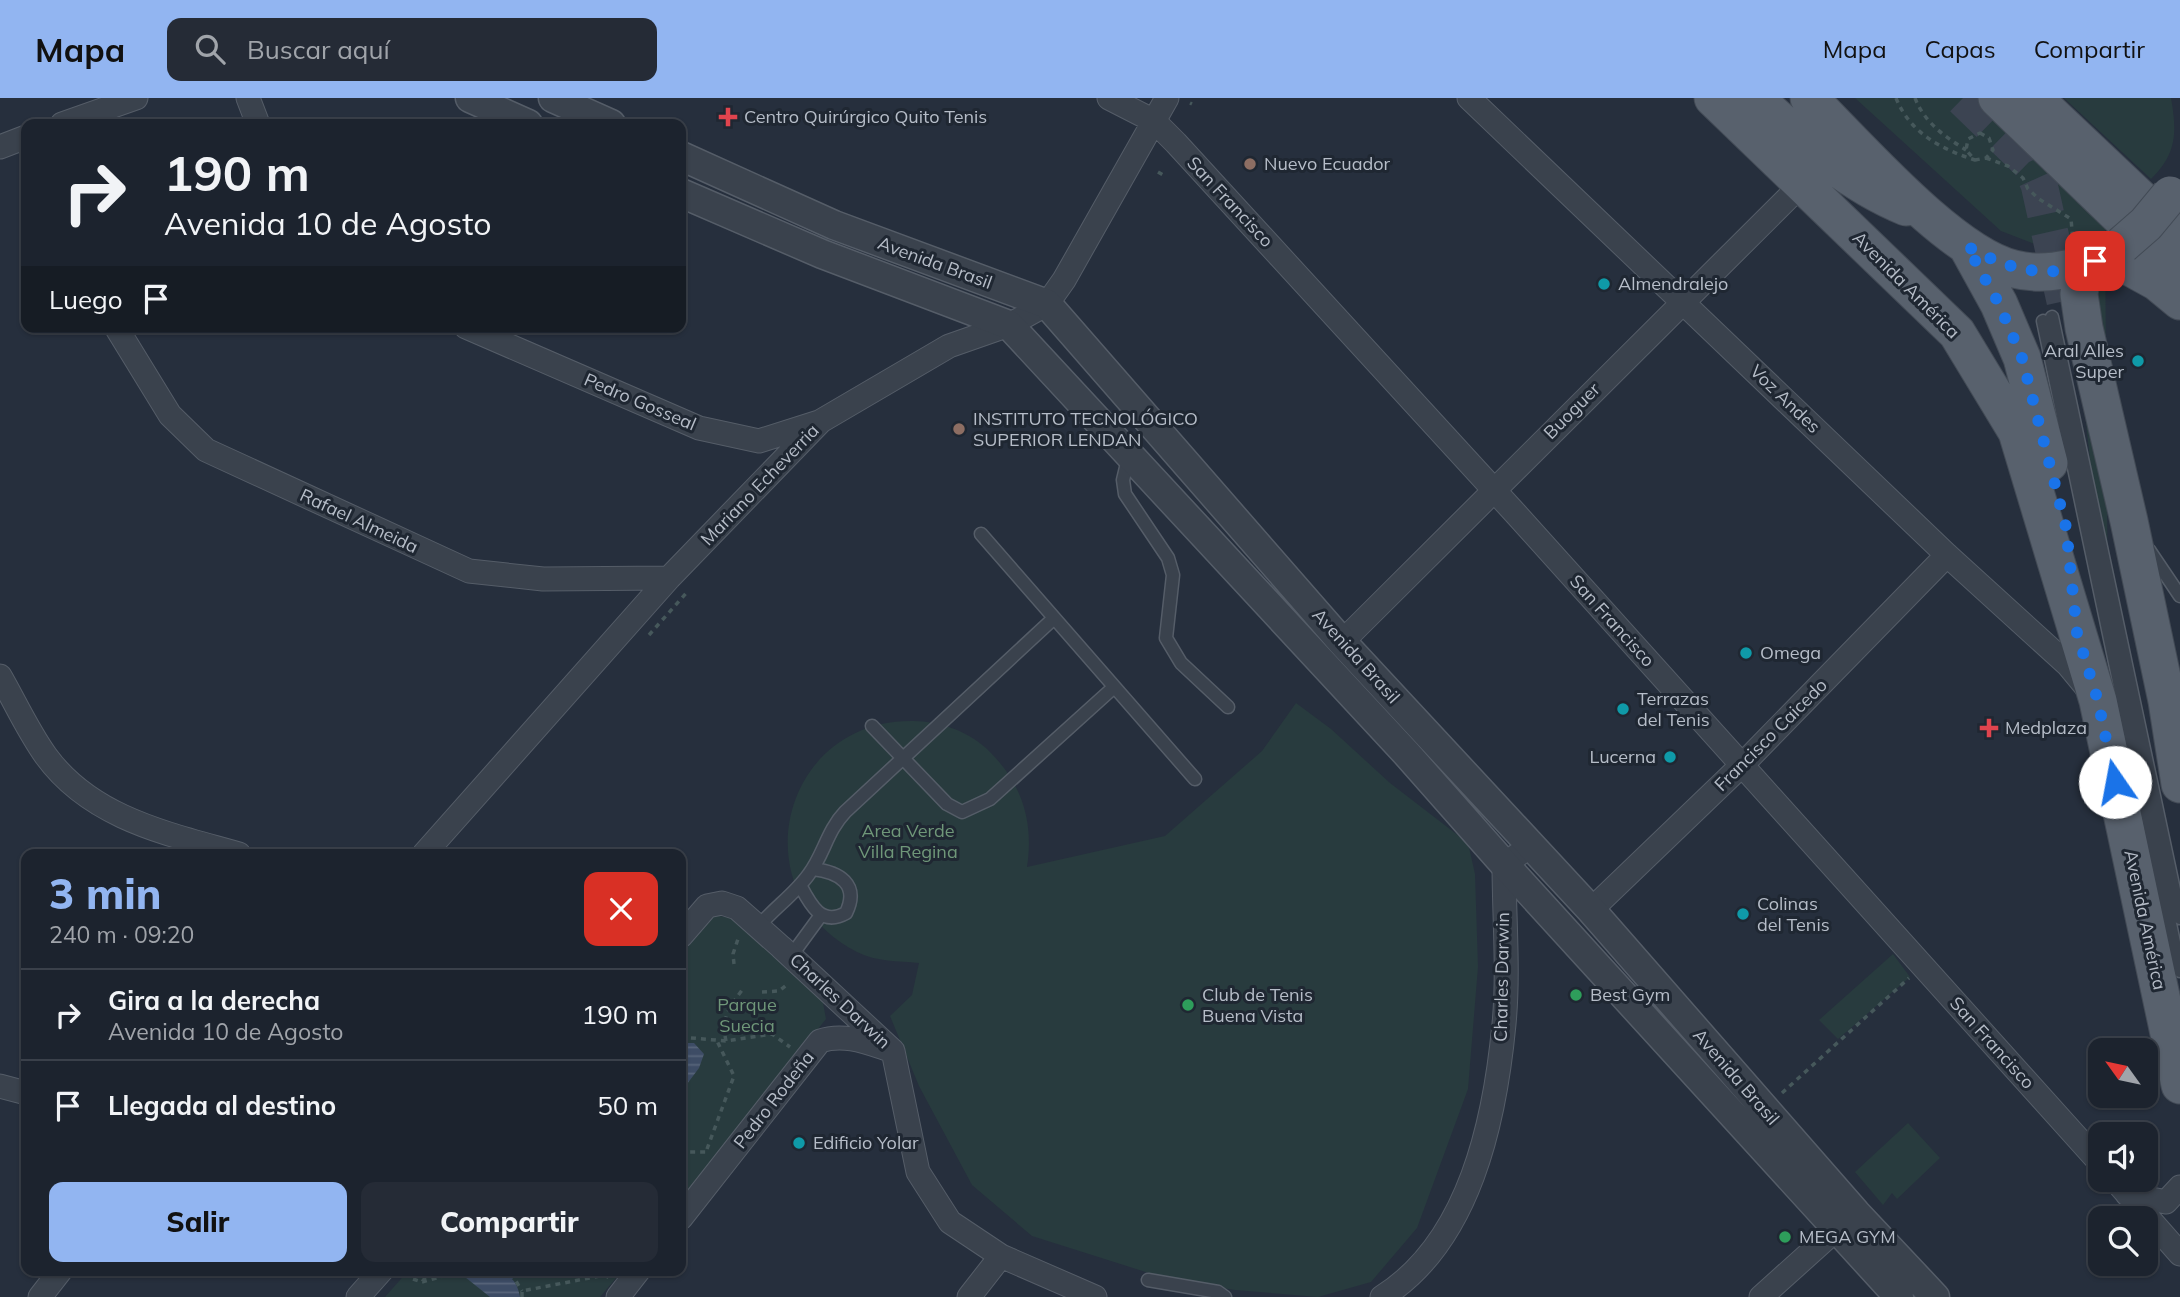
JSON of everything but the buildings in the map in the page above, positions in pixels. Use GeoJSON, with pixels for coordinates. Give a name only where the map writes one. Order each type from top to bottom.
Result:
{"type":"FeatureCollection","features":[{"type":"Feature","properties":{"kind":"main road","name":"Avenida América"},"geometry":{"type":"LineString","coordinates":[[1713,98],[1957,333],[2018,432],[2098,701],[2180,1085]]}},
{"type":"Feature","properties":{"kind":"main road"},"geometry":{"type":"LineString","coordinates":[[1755,98],[1825,160],[1861,186],[1931,217]]}},
{"type":"Feature","properties":{"kind":"main road"},"geometry":{"type":"LineString","coordinates":[[1809,98],[1931,217],[1967,246],[2001,265],[2029,272],[2059,271],[2105,255],[2146,224],[2175,186]]}},
{"type":"Feature","properties":{"kind":"main road"},"geometry":{"type":"LineString","coordinates":[[1997,98],[2180,275]]}},
{"type":"Feature","properties":{"kind":"main road"},"geometry":{"type":"LineString","coordinates":[[2034,98],[2180,236]]}},
{"type":"Feature","properties":{"kind":"main road","name":"Avenida América"},"geometry":{"type":"LineString","coordinates":[[1967,246],[1999,304],[2022,358],[2066,527],[2077,633]]}},
{"type":"Feature","properties":{"kind":"main road"},"geometry":{"type":"LineString","coordinates":[[2105,255],[2157,282],[2180,301]]}},
{"type":"Feature","properties":{"kind":"main road"},"geometry":{"type":"LineString","coordinates":[[2105,255],[2079,294],[2084,328],[2171,693],[2179,771]]}},
{"type":"Feature","properties":{"kind":"main road"},"geometry":{"type":"LineString","coordinates":[[2122,565],[2149,702],[2179,771]]}},
{"type":"Feature","properties":{"kind":"street"},"geometry":{"type":"LineString","coordinates":[[76,119],[136,98]]}},
{"type":"Feature","properties":{"kind":"street"},"geometry":{"type":"LineString","coordinates":[[248,98],[256,119]]}},
{"type":"Feature","properties":{"kind":"street"},"geometry":{"type":"LineString","coordinates":[[470,98],[517,119]]}},
{"type":"Feature","properties":{"kind":"street"},"geometry":{"type":"LineString","coordinates":[[553,98],[600,119]]}},
{"type":"Feature","properties":{"kind":"street","name":"San Francisco"},"geometry":{"type":"LineString","coordinates":[[1109,98],[1154,121],[1493,490],[2088,1150]]}},
{"type":"Feature","properties":{"kind":"street","name":"Mariano Echeverria"},"geometry":{"type":"LineString","coordinates":[[427,849],[669,579],[821,421],[949,346],[1009,325],[1046,304],[1064,280],[1167,98]]}},
{"type":"Feature","properties":{"kind":"street","name":"Voz Andes"},"geometry":{"type":"LineString","coordinates":[[1469,98],[1947,555],[2068,665],[2098,701]]}},
{"type":"Feature","properties":{"kind":"street"},"geometry":{"type":"LineString","coordinates":[[0,147],[21,139]]}},
{"type":"Feature","properties":{"kind":"street","name":"Avenida Brasil"},"geometry":{"type":"LineString","coordinates":[[686,158],[834,225],[1046,304],[1342,642],[1591,910],[1846,1220],[1899,1297]]}},
{"type":"Feature","properties":{"kind":"street","name":"Buoguer"},"geometry":{"type":"LineString","coordinates":[[1342,642],[1682,300],[1803,183]]}},
{"type":"Feature","properties":{"kind":"street","name":"Avenida Brasil"},"geometry":{"type":"LineString","coordinates":[[686,195],[822,254],[1009,325],[1406,753],[1504,864],[1846,1220],[1935,1297]]}},
{"type":"Feature","properties":{"kind":"street","name":"Rafael Almeida"},"geometry":{"type":"LineString","coordinates":[[120,333],[170,415],[206,450],[469,571],[543,579],[669,579]]}},
{"type":"Feature","properties":{"kind":"street","name":"Pedro Gosseal"},"geometry":{"type":"LineString","coordinates":[[480,333],[699,428],[759,441],[821,421]]}},
{"type":"Feature","properties":{"kind":"street","name":"Francisco Caicedo"},"geometry":{"type":"LineString","coordinates":[[1591,910],[1742,765],[1947,555]]}},
{"type":"Feature","properties":{"kind":"street"},"geometry":{"type":"LineString","coordinates":[[0,676],[45,755],[93,798],[118,817],[146,828],[221,849]]}},
{"type":"Feature","properties":{"kind":"street"},"geometry":{"type":"LineString","coordinates":[[1504,864],[1531,846]]}},
{"type":"Feature","properties":{"kind":"street","name":"Charles Darwin"},"geometry":{"type":"LineString","coordinates":[[1382,1297],[1436,1248],[1455,1215],[1479,1155],[1493,1099],[1504,1022],[1504,864]]}},
{"type":"Feature","properties":{"kind":"street","name":"Charles Darwin"},"geometry":{"type":"LineString","coordinates":[[686,930],[707,906],[715,903],[737,908],[750,931],[893,1051],[918,1172],[950,1222],[1001,1256],[1095,1297]]}},
{"type":"Feature","properties":{"kind":"street","name":"Pedro Rodeña"},"geometry":{"type":"LineString","coordinates":[[686,1212],[820,1041],[832,1037],[845,1038],[893,1051]]}},
{"type":"Feature","properties":{"kind":"street"},"geometry":{"type":"LineString","coordinates":[[0,1086],[21,1092]]}},
{"type":"Feature","properties":{"kind":"street"},"geometry":{"type":"LineString","coordinates":[[2136,1192],[2166,1202],[2180,1186]]}},
{"type":"Feature","properties":{"kind":"street"},"geometry":{"type":"LineString","coordinates":[[2125,1192],[2180,1254]]}},
{"type":"Feature","properties":{"kind":"street"},"geometry":{"type":"LineString","coordinates":[[1761,1297],[1846,1220]]}},
{"type":"Feature","properties":{"kind":"street"},"geometry":{"type":"LineString","coordinates":[[969,1297],[1001,1256]]}},
{"type":"Feature","properties":{"kind":"street"},"geometry":{"type":"LineString","coordinates":[[40,1297],[56,1276]]}},
{"type":"Feature","properties":{"kind":"street"},"geometry":{"type":"LineString","coordinates":[[358,1297],[377,1276]]}},
{"type":"Feature","properties":{"kind":"street"},"geometry":{"type":"LineString","coordinates":[[615,1289],[631,1276]]}},
{"type":"Feature","properties":{"kind":"lane"},"geometry":{"type":"LineString","coordinates":[[2014,98],[2180,256]]}},
{"type":"Feature","properties":{"kind":"lane","name":"Avenida América"},"geometry":{"type":"LineString","coordinates":[[2180,918],[2048,319],[2180,971]]}},
{"type":"Feature","properties":{"kind":"lane"},"geometry":{"type":"LineString","coordinates":[[1129,454],[1123,480],[1125,494],[1168,558],[1173,575],[1166,638],[1181,663],[1228,707]]}},
{"type":"Feature","properties":{"kind":"lane"},"geometry":{"type":"LineString","coordinates":[[2129,522],[2180,596]]}},
{"type":"Feature","properties":{"kind":"lane"},"geometry":{"type":"LineString","coordinates":[[981,534],[1195,779]]}},
{"type":"Feature","properties":{"kind":"lane"},"geometry":{"type":"LineString","coordinates":[[750,931],[800,885],[813,869],[831,826],[1053,619]]}},
{"type":"Feature","properties":{"kind":"lane"},"geometry":{"type":"LineString","coordinates":[[872,726],[952,808],[962,812],[990,799],[1113,688]]}},
{"type":"Feature","properties":{"kind":"lane"},"geometry":{"type":"LineString","coordinates":[[800,885],[812,908],[821,915],[838,918],[846,913],[851,892],[839,874],[813,869]]}},
{"type":"Feature","properties":{"kind":"lane"},"geometry":{"type":"LineString","coordinates":[[793,967],[821,915]]}},
{"type":"Feature","properties":{"kind":"lane"},"geometry":{"type":"LineString","coordinates":[[1148,1280],[1218,1292],[1225,1297]]}},
{"type":"Feature","properties":{"kind":"path"},"geometry":{"type":"LineString","coordinates":[[1896,98],[1902,111],[1919,131],[1943,149],[1975,160],[1986,159],[1993,150],[1989,138],[1980,133],[1968,139],[1966,149]]}},
{"type":"Feature","properties":{"kind":"path"},"geometry":{"type":"LineString","coordinates":[[1915,98],[1920,111],[1945,137],[1966,149],[1975,160]]}},
{"type":"Feature","properties":{"kind":"path"},"geometry":{"type":"LineString","coordinates":[[1158,172],[1163,175]]}},
{"type":"Feature","properties":{"kind":"path"},"geometry":{"type":"LineString","coordinates":[[648,636],[691,587]]}},
{"type":"Feature","properties":{"kind":"path"},"geometry":{"type":"LineString","coordinates":[[734,964],[733,954],[750,931]]}},
{"type":"Feature","properties":{"kind":"path"},"geometry":{"type":"LineString","coordinates":[[762,992],[779,991],[793,967]]}},
{"type":"Feature","properties":{"kind":"path"},"geometry":{"type":"LineString","coordinates":[[1779,1096],[1918,970]]}},
{"type":"Feature","properties":{"kind":"path"},"geometry":{"type":"LineString","coordinates":[[726,1041],[722,1026],[726,1012],[742,990]]}},
{"type":"Feature","properties":{"kind":"path"},"geometry":{"type":"LineString","coordinates":[[686,1038],[726,1041],[772,1034],[796,1051]]}},
{"type":"Feature","properties":{"kind":"path"},"geometry":{"type":"LineString","coordinates":[[706,1152],[734,1076],[717,1041]]}},
{"type":"Feature","properties":{"kind":"path"},"geometry":{"type":"LineString","coordinates":[[686,1154],[713,1151]]}},
{"type":"Feature","properties":{"kind":"path"},"geometry":{"type":"LineString","coordinates":[[422,1282],[426,1276]]}},
{"type":"Feature","properties":{"kind":"path"},"geometry":{"type":"LineString","coordinates":[[413,1279],[422,1282],[444,1276]]}},
{"type":"Feature","properties":{"kind":"path"},"geometry":{"type":"LineString","coordinates":[[514,1276],[522,1297]]}},
{"type":"Feature","properties":{"kind":"path"},"geometry":{"type":"LineString","coordinates":[[522,1291],[591,1276]]}},
{"type":"Feature","properties":{"kind":"green space"},"geometry":{"type":"Polygon","coordinates":[[[1855,98],[1983,98],[2112,219],[2105,230],[2108,630],[2067,243],[2037,245],[2001,231],[1855,98]]]}},
{"type":"Feature","properties":{"kind":"green space"},"geometry":{"type":"Polygon","coordinates":[[[2064,98],[2171,98],[2173,142],[2160,170],[2151,179],[2064,98]]]}},
{"type":"Feature","properties":{"kind":"green space","name":"Club de Tenis Buena Vista"},"geometry":{"type":"Polygon","coordinates":[[[1296,703],[1331,729],[1390,783],[1468,843],[1475,874],[1478,967],[1468,1089],[1417,1228],[1371,1282],[1318,1297],[1235,1290],[1171,1280],[1032,1236],[972,1185],[919,1086],[890,1016],[912,995],[919,963],[880,959],[857,952],[820,925],[797,890],[788,852],[791,813],[806,777],[832,748],[868,728],[913,721],[934,723],[964,733],[990,752],[1018,791],[1029,835],[1027,867],[1165,836],[1262,751],[1296,703]]]}},
{"type":"Feature","properties":{"kind":"green space","name":"Parque Suecia"},"geometry":{"type":"Polygon","coordinates":[[[715,915],[741,920],[821,992],[826,1019],[686,1193],[686,949],[715,915]]]}},
{"type":"Feature","properties":{"kind":"green space"},"geometry":{"type":"Polygon","coordinates":[[[1893,954],[1910,977],[1838,1039],[1819,1020],[1893,954]]]}},
{"type":"Feature","properties":{"kind":"green space"},"geometry":{"type":"Polygon","coordinates":[[[1908,1123],[1940,1158],[1897,1199],[1892,1193],[1883,1205],[1855,1172],[1908,1123]]]}},
{"type":"Feature","properties":{"kind":"green space"},"geometry":{"type":"Polygon","coordinates":[[[404,1276],[618,1276],[600,1297],[385,1297],[404,1276]]]}},
{"type":"Feature","properties":{"kind":"water"},"geometry":{"type":"Polygon","coordinates":[[[686,1043],[694,1043],[704,1054],[699,1068],[686,1085],[686,1043]]]}},
{"type":"Feature","properties":{"kind":"water"},"geometry":{"type":"Polygon","coordinates":[[[508,1276],[515,1283],[520,1297],[490,1297],[465,1277],[508,1276]]]}},
{"type":"Feature","properties":{"kind":"tunnel"},"geometry":{"type":"LineString","coordinates":[[1963,98],[2029,162],[2039,184],[2065,301]]}},
{"type":"Feature","properties":{"kind":"place","name":"Centro Quirúrgico Quito Tenis"},"geometry":{"type":"Point","coordinates":[728,117]}},
{"type":"Feature","properties":{"kind":"place","name":"Nuevo Ecuador"},"geometry":{"type":"Point","coordinates":[1250,164]}},
{"type":"Feature","properties":{"kind":"place","name":"Almendralejo"},"geometry":{"type":"Point","coordinates":[1604,284]}},
{"type":"Feature","properties":{"kind":"place","name":"Aral Alles Super"},"geometry":{"type":"Point","coordinates":[2138,361]}},
{"type":"Feature","properties":{"kind":"place","name":"INSTITUTO TECNOLÓGICO SUPERIOR LENDAN"},"geometry":{"type":"Point","coordinates":[959,429]}},
{"type":"Feature","properties":{"kind":"place","name":"Omega"},"geometry":{"type":"Point","coordinates":[1746,653]}},
{"type":"Feature","properties":{"kind":"place","name":"Terrazas del Tenis"},"geometry":{"type":"Point","coordinates":[1623,709]}},
{"type":"Feature","properties":{"kind":"place","name":"Medplaza"},"geometry":{"type":"Point","coordinates":[1989,728]}},
{"type":"Feature","properties":{"kind":"place","name":"Lucerna"},"geometry":{"type":"Point","coordinates":[1670,757]}},
{"type":"Feature","properties":{"kind":"place","name":"Colinas del Tenis"},"geometry":{"type":"Point","coordinates":[1743,914]}},
{"type":"Feature","properties":{"kind":"place","name":"Best Gym"},"geometry":{"type":"Point","coordinates":[1576,995]}},
{"type":"Feature","properties":{"kind":"place","name":"Club de Tenis Buena Vista"},"geometry":{"type":"Point","coordinates":[1188,1005]}},
{"type":"Feature","properties":{"kind":"place","name":"Edificio Yolar"},"geometry":{"type":"Point","coordinates":[799,1143]}},
{"type":"Feature","properties":{"kind":"place","name":"MEGA GYM"},"geometry":{"type":"Point","coordinates":[1785,1237]}},
{"type":"Feature","properties":{"kind":"route"},"geometry":{"type":"LineString","coordinates":[[2095,261],[2059,271],[2029,272],[2001,265],[1967,246],[1999,304],[2022,358],[2066,527],[2077,633],[2098,701],[2115,782]]}},
{"type":"Feature","properties":{"kind":"park label","name":"Area Verde Villa Regina"},"geometry":{"type":"Point","coordinates":[908,841]}}]}
